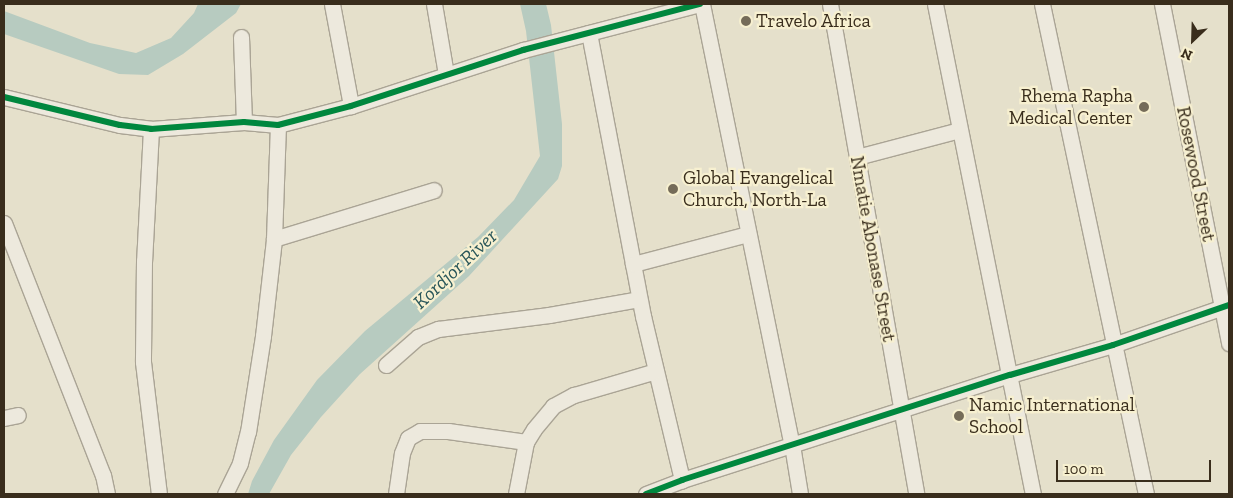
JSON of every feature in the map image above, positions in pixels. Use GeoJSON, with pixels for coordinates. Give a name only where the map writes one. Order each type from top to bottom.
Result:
{"type":"FeatureCollection","features":[{"type":"Feature","properties":{"kind":"street"},"geometry":{"type":"LineString","coordinates":[[332,4],[350,106]]}},
{"type":"Feature","properties":{"kind":"street"},"geometry":{"type":"LineString","coordinates":[[434,4],[446,74]]}},
{"type":"Feature","properties":{"kind":"street"},"geometry":{"type":"LineString","coordinates":[[4,97],[120,125],[151,129],[244,122],[278,125],[350,106],[523,50],[701,4],[792,445],[800,494]]}},
{"type":"Feature","properties":{"kind":"street","name":"Nmatie Abonase Street"},"geometry":{"type":"LineString","coordinates":[[830,4],[916,494]]}},
{"type":"Feature","properties":{"kind":"street"},"geometry":{"type":"LineString","coordinates":[[935,4],[1033,494]]}},
{"type":"Feature","properties":{"kind":"street"},"geometry":{"type":"LineString","coordinates":[[1042,4],[1113,346],[1146,494]]}},
{"type":"Feature","properties":{"kind":"street","name":"Rosewood Street"},"geometry":{"type":"LineString","coordinates":[[1162,4],[1226,306],[1229,344]]}},
{"type":"Feature","properties":{"kind":"street"},"geometry":{"type":"LineString","coordinates":[[588,33],[639,299],[682,480]]}},
{"type":"Feature","properties":{"kind":"street"},"geometry":{"type":"LineString","coordinates":[[241,37],[244,122]]}},
{"type":"Feature","properties":{"kind":"street"},"geometry":{"type":"LineString","coordinates":[[225,494],[240,463],[248,432],[263,336],[274,239],[278,125]]}},
{"type":"Feature","properties":{"kind":"street"},"geometry":{"type":"LineString","coordinates":[[151,129],[144,261],[144,362],[159,494]]}},
{"type":"Feature","properties":{"kind":"street"},"geometry":{"type":"LineString","coordinates":[[857,157],[960,130]]}},
{"type":"Feature","properties":{"kind":"street"},"geometry":{"type":"LineString","coordinates":[[274,239],[434,190]]}},
{"type":"Feature","properties":{"kind":"street"},"geometry":{"type":"LineString","coordinates":[[4,223],[96,457],[107,494]]}},
{"type":"Feature","properties":{"kind":"street"},"geometry":{"type":"LineString","coordinates":[[633,264],[748,234]]}},
{"type":"Feature","properties":{"kind":"street"},"geometry":{"type":"LineString","coordinates":[[386,364],[418,337],[438,329],[549,315],[639,299]]}},
{"type":"Feature","properties":{"kind":"street"},"geometry":{"type":"LineString","coordinates":[[646,494],[682,480],[1010,375],[1113,346],[1226,306]]}},
{"type":"Feature","properties":{"kind":"street"},"geometry":{"type":"LineString","coordinates":[[516,494],[526,442],[553,406],[574,395],[656,371]]}},
{"type":"Feature","properties":{"kind":"street"},"geometry":{"type":"LineString","coordinates":[[396,494],[402,453],[408,438],[420,431],[448,431],[526,442]]}},
{"type":"Feature","properties":{"kind":"water"},"geometry":{"type":"Polygon","coordinates":[[[198,4],[241,4],[236,13],[183,54],[148,75],[119,74],[4,34],[4,11],[90,43],[136,53],[171,38],[194,13],[198,4]]]}},
{"type":"Feature","properties":{"kind":"water","name":"Kordjor River"},"geometry":{"type":"Polygon","coordinates":[[[520,4],[546,4],[551,25],[562,124],[562,166],[558,179],[469,276],[360,374],[321,417],[291,455],[269,494],[248,494],[252,481],[274,440],[317,380],[365,331],[478,237],[514,200],[540,156],[526,31],[520,4]]]}},
{"type":"Feature","properties":{"kind":"cycle path"},"geometry":{"type":"LineString","coordinates":[[4,97],[120,125],[151,129],[244,122],[278,125],[351,106],[523,50],[700,4]]}},
{"type":"Feature","properties":{"kind":"cycle path"},"geometry":{"type":"LineString","coordinates":[[646,494],[682,480],[1010,375],[1113,345],[1229,305]]}},
{"type":"Feature","properties":{"kind":"place","name":"Travelo Africa"},"geometry":{"type":"Point","coordinates":[746,21]}},
{"type":"Feature","properties":{"kind":"place","name":"Rhema Rapha Medical Center"},"geometry":{"type":"Point","coordinates":[1144,107]}},
{"type":"Feature","properties":{"kind":"place","name":"Global Evangelical Church, North-La"},"geometry":{"type":"Point","coordinates":[673,189]}},
{"type":"Feature","properties":{"kind":"place","name":"Namic International School"},"geometry":{"type":"Point","coordinates":[959,416]}}]}
